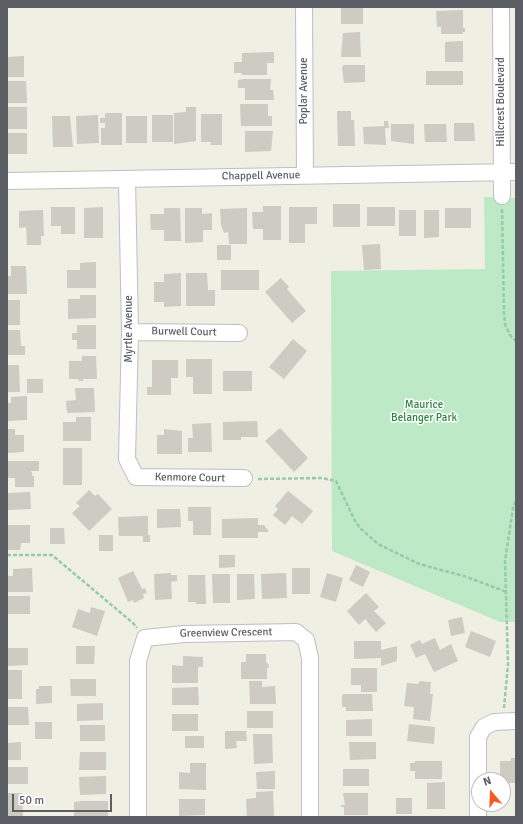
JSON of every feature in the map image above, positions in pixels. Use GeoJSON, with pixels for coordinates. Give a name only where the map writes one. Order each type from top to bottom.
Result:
{"type":"FeatureCollection","features":[{"type":"Feature","properties":{"kind":"street","name":"Poplar Avenue"},"geometry":{"type":"LineString","coordinates":[[304,7],[305,175]]}},
{"type":"Feature","properties":{"kind":"street","name":"Hillcrest Boulevard"},"geometry":{"type":"LineString","coordinates":[[501,7],[509,172],[502,196]]}},
{"type":"Feature","properties":{"kind":"street","name":"Chappell Avenue"},"geometry":{"type":"LineString","coordinates":[[7,181],[509,172]]}},
{"type":"Feature","properties":{"kind":"street","name":"Myrtle Avenue"},"geometry":{"type":"LineString","coordinates":[[127,179],[130,332],[127,459],[136,477]]}},
{"type":"Feature","properties":{"kind":"street","name":"Burwell Court"},"geometry":{"type":"LineString","coordinates":[[130,332],[239,333]]}},
{"type":"Feature","properties":{"kind":"street","name":"Kenmore Court"},"geometry":{"type":"LineString","coordinates":[[136,477],[244,478]]}},
{"type":"Feature","properties":{"kind":"street","name":"Greenview Crescent"},"geometry":{"type":"LineString","coordinates":[[144,638],[184,634],[296,632],[306,640],[310,658],[310,817]]}},
{"type":"Feature","properties":{"kind":"street"},"geometry":{"type":"LineString","coordinates":[[138,817],[138,661],[144,638]]}},
{"type":"Feature","properties":{"kind":"street"},"geometry":{"type":"LineString","coordinates":[[478,817],[478,737],[484,727],[494,722],[509,721]]}},
{"type":"Feature","properties":{"kind":"path"},"geometry":{"type":"LineString","coordinates":[[502,196],[505,324],[516,341]]}},
{"type":"Feature","properties":{"kind":"path"},"geometry":{"type":"LineString","coordinates":[[244,478],[265,480],[322,478],[336,481],[360,528],[378,544],[419,564],[464,576],[507,592]]}},
{"type":"Feature","properties":{"kind":"path"},"geometry":{"type":"LineString","coordinates":[[509,721],[507,592],[505,561],[513,508],[516,500]]}},
{"type":"Feature","properties":{"kind":"path"},"geometry":{"type":"LineString","coordinates":[[7,555],[52,555],[133,623],[144,638]]}},
{"type":"Feature","properties":{"kind":"green space","name":"Maurice Belanger Park"},"geometry":{"type":"Polygon","coordinates":[[[484,197],[516,198],[516,622],[500,622],[332,551],[331,271],[485,269],[484,197]]]}},
{"type":"Feature","properties":{"kind":"building"},"geometry":{"type":"Polygon","coordinates":[[[341,7],[363,7],[363,24],[341,24],[341,7]]]}},
{"type":"Feature","properties":{"kind":"building"},"geometry":{"type":"Polygon","coordinates":[[[463,10],[463,28],[465,28],[465,32],[463,32],[463,34],[441,34],[441,27],[437,27],[436,11],[463,10]]]}},
{"type":"Feature","properties":{"kind":"building"},"geometry":{"type":"Polygon","coordinates":[[[360,32],[361,57],[341,57],[343,33],[360,32]]]}},
{"type":"Feature","properties":{"kind":"building"},"geometry":{"type":"Polygon","coordinates":[[[463,41],[463,62],[445,62],[445,42],[463,41]]]}},
{"type":"Feature","properties":{"kind":"building"},"geometry":{"type":"Polygon","coordinates":[[[274,52],[274,63],[267,63],[267,75],[242,75],[242,73],[234,73],[234,62],[242,62],[242,53],[274,52]]]}},
{"type":"Feature","properties":{"kind":"building"},"geometry":{"type":"Polygon","coordinates":[[[24,56],[24,77],[7,77],[7,57],[24,56]]]}},
{"type":"Feature","properties":{"kind":"building"},"geometry":{"type":"Polygon","coordinates":[[[344,65],[365,65],[365,82],[344,83],[342,67],[344,65]]]}},
{"type":"Feature","properties":{"kind":"building"},"geometry":{"type":"Polygon","coordinates":[[[426,71],[463,71],[463,85],[426,85],[426,71]]]}},
{"type":"Feature","properties":{"kind":"building"},"geometry":{"type":"Polygon","coordinates":[[[271,79],[270,90],[273,90],[274,100],[245,100],[245,88],[238,88],[238,80],[271,79]]]}},
{"type":"Feature","properties":{"kind":"building"},"geometry":{"type":"Polygon","coordinates":[[[7,81],[26,81],[27,103],[7,103],[7,81]]]}},
{"type":"Feature","properties":{"kind":"building"},"geometry":{"type":"Polygon","coordinates":[[[240,104],[268,104],[268,116],[272,116],[272,126],[241,126],[240,104]]]}},
{"type":"Feature","properties":{"kind":"building"},"geometry":{"type":"Polygon","coordinates":[[[7,107],[27,107],[27,129],[7,129],[7,107]]]}},
{"type":"Feature","properties":{"kind":"building"},"geometry":{"type":"Polygon","coordinates":[[[186,107],[196,107],[196,141],[174,144],[174,113],[186,112],[186,107]]]}},
{"type":"Feature","properties":{"kind":"building"},"geometry":{"type":"Polygon","coordinates":[[[337,111],[351,111],[351,120],[354,120],[355,146],[338,146],[337,111]]]}},
{"type":"Feature","properties":{"kind":"building"},"geometry":{"type":"Polygon","coordinates":[[[105,113],[122,113],[122,145],[101,145],[101,128],[105,128],[105,123],[100,123],[100,118],[105,118],[105,113]]]}},
{"type":"Feature","properties":{"kind":"building"},"geometry":{"type":"Polygon","coordinates":[[[201,114],[222,114],[222,145],[211,145],[211,142],[201,142],[201,114]]]}},
{"type":"Feature","properties":{"kind":"building"},"geometry":{"type":"Polygon","coordinates":[[[98,115],[99,143],[77,144],[76,116],[98,115]]]}},
{"type":"Feature","properties":{"kind":"building"},"geometry":{"type":"Polygon","coordinates":[[[152,115],[173,115],[173,142],[152,142],[152,115]]]}},
{"type":"Feature","properties":{"kind":"building"},"geometry":{"type":"Polygon","coordinates":[[[52,116],[70,116],[73,147],[53,147],[52,116]]]}},
{"type":"Feature","properties":{"kind":"building"},"geometry":{"type":"Polygon","coordinates":[[[126,116],[147,116],[147,143],[126,143],[126,116]]]}},
{"type":"Feature","properties":{"kind":"building"},"geometry":{"type":"Polygon","coordinates":[[[384,121],[388,121],[389,128],[385,128],[386,145],[364,144],[363,127],[384,126],[384,121]]]}},
{"type":"Feature","properties":{"kind":"building"},"geometry":{"type":"Polygon","coordinates":[[[454,123],[474,123],[475,141],[454,141],[454,123]]]}},
{"type":"Feature","properties":{"kind":"building"},"geometry":{"type":"Polygon","coordinates":[[[391,124],[414,124],[414,144],[391,141],[391,124]]]}},
{"type":"Feature","properties":{"kind":"building"},"geometry":{"type":"Polygon","coordinates":[[[424,124],[446,124],[447,142],[425,142],[424,124]]]}},
{"type":"Feature","properties":{"kind":"building"},"geometry":{"type":"Polygon","coordinates":[[[245,131],[273,131],[271,151],[245,152],[245,131]]]}},
{"type":"Feature","properties":{"kind":"building"},"geometry":{"type":"Polygon","coordinates":[[[7,133],[27,133],[27,154],[7,154],[7,133]]]}},
{"type":"Feature","properties":{"kind":"building"},"geometry":{"type":"Polygon","coordinates":[[[333,204],[360,204],[360,227],[333,227],[333,204]]]}},
{"type":"Feature","properties":{"kind":"building"},"geometry":{"type":"Polygon","coordinates":[[[263,206],[281,206],[281,240],[263,240],[263,229],[253,229],[252,212],[263,212],[263,206]]]}},
{"type":"Feature","properties":{"kind":"building"},"geometry":{"type":"Polygon","coordinates":[[[51,207],[75,207],[75,234],[61,234],[61,226],[51,226],[51,207]]]}},
{"type":"Feature","properties":{"kind":"building"},"geometry":{"type":"Polygon","coordinates":[[[103,207],[103,238],[84,238],[84,208],[103,207]]]}},
{"type":"Feature","properties":{"kind":"building"},"geometry":{"type":"Polygon","coordinates":[[[289,207],[317,207],[317,224],[305,224],[305,243],[289,243],[289,207]]]}},
{"type":"Feature","properties":{"kind":"building"},"geometry":{"type":"Polygon","coordinates":[[[367,207],[395,207],[395,226],[367,226],[367,207]]]}},
{"type":"Feature","properties":{"kind":"building"},"geometry":{"type":"Polygon","coordinates":[[[164,208],[180,208],[181,241],[164,241],[164,230],[151,230],[150,214],[164,214],[164,208]]]}},
{"type":"Feature","properties":{"kind":"building"},"geometry":{"type":"Polygon","coordinates":[[[185,208],[202,208],[202,214],[212,213],[212,230],[203,230],[203,242],[185,243],[185,208]]]}},
{"type":"Feature","properties":{"kind":"building"},"geometry":{"type":"Polygon","coordinates":[[[247,208],[247,244],[229,244],[228,232],[224,233],[221,225],[220,209],[247,208]]]}},
{"type":"Feature","properties":{"kind":"building"},"geometry":{"type":"Polygon","coordinates":[[[445,208],[471,208],[471,228],[445,228],[445,208]]]}},
{"type":"Feature","properties":{"kind":"building"},"geometry":{"type":"Polygon","coordinates":[[[43,210],[44,236],[41,236],[41,245],[27,245],[26,227],[19,228],[19,211],[43,210]]]}},
{"type":"Feature","properties":{"kind":"building"},"geometry":{"type":"Polygon","coordinates":[[[399,210],[416,210],[416,236],[399,236],[399,210]]]}},
{"type":"Feature","properties":{"kind":"building"},"geometry":{"type":"Polygon","coordinates":[[[424,210],[439,210],[439,237],[424,238],[424,210]]]}},
{"type":"Feature","properties":{"kind":"building"},"geometry":{"type":"Polygon","coordinates":[[[380,244],[381,269],[364,270],[362,245],[380,244]]]}},
{"type":"Feature","properties":{"kind":"building"},"geometry":{"type":"Polygon","coordinates":[[[217,245],[231,245],[231,260],[217,260],[217,245]]]}},
{"type":"Feature","properties":{"kind":"building"},"geometry":{"type":"Polygon","coordinates":[[[96,262],[96,288],[67,288],[67,270],[80,270],[80,263],[96,262]]]}},
{"type":"Feature","properties":{"kind":"building"},"geometry":{"type":"Polygon","coordinates":[[[11,266],[26,266],[27,294],[7,294],[7,276],[11,276],[11,266]]]}},
{"type":"Feature","properties":{"kind":"building"},"geometry":{"type":"Polygon","coordinates":[[[221,270],[259,270],[259,290],[221,290],[221,270]]]}},
{"type":"Feature","properties":{"kind":"building"},"geometry":{"type":"Polygon","coordinates":[[[181,273],[181,306],[164,307],[164,302],[154,302],[154,282],[164,282],[164,274],[181,273]]]}},
{"type":"Feature","properties":{"kind":"building"},"geometry":{"type":"Polygon","coordinates":[[[186,273],[207,273],[208,290],[215,290],[215,306],[186,306],[186,273]]]}},
{"type":"Feature","properties":{"kind":"building"},"geometry":{"type":"Polygon","coordinates":[[[281,278],[289,287],[287,289],[306,311],[292,323],[265,292],[281,278]]]}},
{"type":"Feature","properties":{"kind":"building"},"geometry":{"type":"Polygon","coordinates":[[[80,295],[96,295],[96,318],[68,319],[68,299],[80,299],[80,295]]]}},
{"type":"Feature","properties":{"kind":"building"},"geometry":{"type":"Polygon","coordinates":[[[7,300],[20,300],[20,325],[7,325],[7,300]]]}},
{"type":"Feature","properties":{"kind":"building"},"geometry":{"type":"Polygon","coordinates":[[[77,325],[96,325],[96,349],[77,349],[77,340],[72,340],[72,333],[77,333],[77,325]]]}},
{"type":"Feature","properties":{"kind":"building"},"geometry":{"type":"Polygon","coordinates":[[[7,330],[20,330],[21,346],[25,346],[25,355],[7,355],[7,330]]]}},
{"type":"Feature","properties":{"kind":"building"},"geometry":{"type":"Polygon","coordinates":[[[293,339],[307,351],[284,379],[269,367],[293,339]]]}},
{"type":"Feature","properties":{"kind":"building"},"geometry":{"type":"Polygon","coordinates":[[[82,356],[96,356],[97,379],[83,379],[83,381],[79,381],[78,379],[69,379],[69,361],[82,361],[82,356]]]}},
{"type":"Feature","properties":{"kind":"building"},"geometry":{"type":"Polygon","coordinates":[[[186,359],[212,359],[212,394],[193,394],[193,377],[186,377],[186,359]]]}},
{"type":"Feature","properties":{"kind":"building"},"geometry":{"type":"Polygon","coordinates":[[[152,360],[178,360],[178,378],[171,378],[171,395],[147,395],[147,387],[152,387],[152,360]]]}},
{"type":"Feature","properties":{"kind":"building"},"geometry":{"type":"Polygon","coordinates":[[[7,365],[19,365],[20,392],[7,392],[7,365]]]}},
{"type":"Feature","properties":{"kind":"building"},"geometry":{"type":"Polygon","coordinates":[[[223,371],[252,371],[252,391],[223,391],[223,371]]]}},
{"type":"Feature","properties":{"kind":"building"},"geometry":{"type":"Polygon","coordinates":[[[27,379],[43,379],[43,393],[27,393],[27,379]]]}},
{"type":"Feature","properties":{"kind":"building"},"geometry":{"type":"Polygon","coordinates":[[[75,388],[94,388],[95,412],[67,413],[66,401],[76,400],[75,388]]]}},
{"type":"Feature","properties":{"kind":"building"},"geometry":{"type":"Polygon","coordinates":[[[27,396],[27,420],[7,421],[7,403],[11,403],[11,397],[27,396]]]}},
{"type":"Feature","properties":{"kind":"building"},"geometry":{"type":"Polygon","coordinates":[[[76,417],[91,417],[91,441],[63,441],[63,422],[76,422],[76,417]]]}},
{"type":"Feature","properties":{"kind":"building"},"geometry":{"type":"Polygon","coordinates":[[[257,421],[258,437],[241,437],[241,440],[223,440],[223,422],[257,421]]]}},
{"type":"Feature","properties":{"kind":"building"},"geometry":{"type":"Polygon","coordinates":[[[211,423],[212,452],[188,452],[188,438],[193,438],[192,424],[211,423]]]}},
{"type":"Feature","properties":{"kind":"building"},"geometry":{"type":"Polygon","coordinates":[[[280,428],[308,458],[294,472],[265,441],[280,428]]]}},
{"type":"Feature","properties":{"kind":"building"},"geometry":{"type":"Polygon","coordinates":[[[7,429],[15,429],[15,435],[24,435],[24,452],[7,453],[7,429]]]}},
{"type":"Feature","properties":{"kind":"building"},"geometry":{"type":"Polygon","coordinates":[[[164,429],[182,431],[182,454],[157,454],[157,435],[164,435],[164,429]]]}},
{"type":"Feature","properties":{"kind":"building"},"geometry":{"type":"Polygon","coordinates":[[[63,448],[82,448],[82,485],[63,485],[63,448]]]}},
{"type":"Feature","properties":{"kind":"building"},"geometry":{"type":"Polygon","coordinates":[[[7,461],[39,461],[39,471],[30,471],[32,472],[32,476],[34,476],[34,487],[15,487],[15,478],[7,478],[7,461]]]}},
{"type":"Feature","properties":{"kind":"building"},"geometry":{"type":"Polygon","coordinates":[[[89,490],[95,496],[98,494],[112,509],[89,531],[72,513],[80,506],[76,503],[89,490]]]}},
{"type":"Feature","properties":{"kind":"building"},"geometry":{"type":"Polygon","coordinates":[[[288,491],[313,511],[302,524],[292,516],[285,525],[273,515],[278,509],[275,506],[288,491]]]}},
{"type":"Feature","properties":{"kind":"building"},"geometry":{"type":"Polygon","coordinates":[[[30,492],[31,509],[7,510],[7,493],[30,492]]]}},
{"type":"Feature","properties":{"kind":"building"},"geometry":{"type":"Polygon","coordinates":[[[188,507],[211,507],[211,535],[193,535],[193,521],[188,521],[188,507]]]}},
{"type":"Feature","properties":{"kind":"building"},"geometry":{"type":"Polygon","coordinates":[[[157,509],[180,509],[181,527],[157,528],[157,509]]]}},
{"type":"Feature","properties":{"kind":"building"},"geometry":{"type":"Polygon","coordinates":[[[148,516],[148,535],[150,535],[150,542],[143,542],[143,536],[119,536],[118,517],[148,516]]]}},
{"type":"Feature","properties":{"kind":"building"},"geometry":{"type":"Polygon","coordinates":[[[258,518],[258,525],[264,525],[269,532],[258,532],[258,538],[222,538],[222,519],[258,518]]]}},
{"type":"Feature","properties":{"kind":"building"},"geometry":{"type":"Polygon","coordinates":[[[7,525],[30,525],[30,543],[21,543],[20,550],[7,550],[7,525]]]}},
{"type":"Feature","properties":{"kind":"building"},"geometry":{"type":"Polygon","coordinates":[[[50,528],[64,528],[65,544],[50,544],[50,528]]]}},
{"type":"Feature","properties":{"kind":"building"},"geometry":{"type":"Polygon","coordinates":[[[99,535],[113,535],[113,551],[99,551],[99,535]]]}},
{"type":"Feature","properties":{"kind":"building"},"geometry":{"type":"Polygon","coordinates":[[[219,555],[235,555],[235,567],[219,568],[219,555]]]}},
{"type":"Feature","properties":{"kind":"building"},"geometry":{"type":"Polygon","coordinates":[[[356,565],[370,572],[363,587],[349,580],[356,565]]]}},
{"type":"Feature","properties":{"kind":"building"},"geometry":{"type":"Polygon","coordinates":[[[32,568],[33,592],[7,592],[7,576],[13,576],[13,569],[32,568]]]}},
{"type":"Feature","properties":{"kind":"building"},"geometry":{"type":"Polygon","coordinates":[[[292,568],[310,568],[310,594],[292,594],[292,568]]]}},
{"type":"Feature","properties":{"kind":"building"},"geometry":{"type":"Polygon","coordinates":[[[133,571],[142,589],[145,588],[147,593],[143,594],[144,598],[134,603],[133,600],[128,602],[118,578],[133,571]]]}},
{"type":"Feature","properties":{"kind":"building"},"geometry":{"type":"Polygon","coordinates":[[[171,573],[171,575],[177,575],[177,581],[171,582],[172,599],[155,600],[154,574],[171,573]]]}},
{"type":"Feature","properties":{"kind":"building"},"geometry":{"type":"Polygon","coordinates":[[[286,573],[287,598],[262,599],[261,574],[286,573]]]}},
{"type":"Feature","properties":{"kind":"building"},"geometry":{"type":"Polygon","coordinates":[[[327,573],[343,578],[336,602],[320,597],[327,573]]]}},
{"type":"Feature","properties":{"kind":"building"},"geometry":{"type":"Polygon","coordinates":[[[212,574],[230,574],[230,603],[213,603],[212,574]]]}},
{"type":"Feature","properties":{"kind":"building"},"geometry":{"type":"Polygon","coordinates":[[[237,574],[254,574],[255,599],[237,600],[237,574]]]}},
{"type":"Feature","properties":{"kind":"building"},"geometry":{"type":"Polygon","coordinates":[[[188,575],[205,575],[206,604],[188,602],[188,575]]]}},
{"type":"Feature","properties":{"kind":"building"},"geometry":{"type":"Polygon","coordinates":[[[366,593],[379,607],[374,611],[386,623],[376,632],[365,619],[359,625],[347,611],[366,593]]]}},
{"type":"Feature","properties":{"kind":"building"},"geometry":{"type":"Polygon","coordinates":[[[7,596],[30,596],[30,614],[7,614],[7,596]]]}},
{"type":"Feature","properties":{"kind":"building"},"geometry":{"type":"Polygon","coordinates":[[[91,607],[105,611],[97,636],[72,627],[78,609],[90,613],[91,607]]]}},
{"type":"Feature","properties":{"kind":"building"},"geometry":{"type":"Polygon","coordinates":[[[462,617],[465,633],[451,636],[448,620],[462,617]]]}},
{"type":"Feature","properties":{"kind":"building"},"geometry":{"type":"Polygon","coordinates":[[[471,631],[496,641],[490,657],[465,647],[471,631]]]}},
{"type":"Feature","properties":{"kind":"building"},"geometry":{"type":"Polygon","coordinates":[[[435,638],[440,650],[451,644],[458,661],[434,672],[425,654],[416,658],[410,645],[420,640],[422,644],[435,638]]]}},
{"type":"Feature","properties":{"kind":"building"},"geometry":{"type":"Polygon","coordinates":[[[354,641],[381,641],[381,650],[397,646],[397,661],[381,666],[381,658],[354,659],[354,641]]]}},
{"type":"Feature","properties":{"kind":"building"},"geometry":{"type":"Polygon","coordinates":[[[76,646],[95,646],[94,664],[76,664],[76,646]]]}},
{"type":"Feature","properties":{"kind":"building"},"geometry":{"type":"Polygon","coordinates":[[[7,648],[28,648],[28,665],[7,666],[7,648]]]}},
{"type":"Feature","properties":{"kind":"building"},"geometry":{"type":"Polygon","coordinates":[[[246,654],[266,654],[266,662],[269,665],[269,668],[267,668],[267,679],[241,679],[241,662],[246,662],[246,654]]]}},
{"type":"Feature","properties":{"kind":"building"},"geometry":{"type":"Polygon","coordinates":[[[183,656],[203,657],[203,667],[198,667],[198,683],[172,683],[172,665],[183,666],[183,656]]]}},
{"type":"Feature","properties":{"kind":"building"},"geometry":{"type":"Polygon","coordinates":[[[351,668],[377,668],[377,692],[361,692],[361,685],[351,685],[351,668]]]}},
{"type":"Feature","properties":{"kind":"building"},"geometry":{"type":"Polygon","coordinates":[[[7,670],[22,670],[22,699],[7,699],[7,670]]]}},
{"type":"Feature","properties":{"kind":"building"},"geometry":{"type":"Polygon","coordinates":[[[70,679],[96,679],[96,696],[71,696],[70,679]]]}},
{"type":"Feature","properties":{"kind":"building"},"geometry":{"type":"Polygon","coordinates":[[[249,681],[262,681],[262,687],[275,686],[276,704],[250,704],[249,681]]]}},
{"type":"Feature","properties":{"kind":"building"},"geometry":{"type":"Polygon","coordinates":[[[419,681],[431,682],[430,694],[433,694],[430,721],[413,719],[414,707],[404,706],[407,683],[419,684],[419,681]]]}},
{"type":"Feature","properties":{"kind":"building"},"geometry":{"type":"Polygon","coordinates":[[[39,686],[52,686],[52,703],[36,704],[36,689],[39,689],[39,686]]]}},
{"type":"Feature","properties":{"kind":"building"},"geometry":{"type":"Polygon","coordinates":[[[198,687],[199,705],[172,705],[172,688],[198,687]]]}},
{"type":"Feature","properties":{"kind":"building"},"geometry":{"type":"Polygon","coordinates":[[[372,694],[373,711],[346,711],[346,707],[342,707],[342,695],[372,694]]]}},
{"type":"Feature","properties":{"kind":"building"},"geometry":{"type":"Polygon","coordinates":[[[103,703],[103,720],[77,721],[77,704],[103,703]]]}},
{"type":"Feature","properties":{"kind":"building"},"geometry":{"type":"Polygon","coordinates":[[[7,707],[28,707],[29,725],[7,725],[7,707]]]}},
{"type":"Feature","properties":{"kind":"building"},"geometry":{"type":"Polygon","coordinates":[[[247,711],[273,711],[273,728],[247,728],[247,711]]]}},
{"type":"Feature","properties":{"kind":"building"},"geometry":{"type":"Polygon","coordinates":[[[172,714],[198,714],[198,731],[172,731],[172,714]]]}},
{"type":"Feature","properties":{"kind":"building"},"geometry":{"type":"Polygon","coordinates":[[[372,719],[372,736],[346,736],[346,720],[372,719]]]}},
{"type":"Feature","properties":{"kind":"building"},"geometry":{"type":"Polygon","coordinates":[[[35,722],[52,722],[52,739],[35,739],[35,722]]]}},
{"type":"Feature","properties":{"kind":"building"},"geometry":{"type":"Polygon","coordinates":[[[409,724],[435,727],[434,744],[407,741],[409,724]]]}},
{"type":"Feature","properties":{"kind":"building"},"geometry":{"type":"Polygon","coordinates":[[[80,725],[105,725],[105,741],[80,741],[80,725]]]}},
{"type":"Feature","properties":{"kind":"building"},"geometry":{"type":"Polygon","coordinates":[[[225,731],[246,731],[247,741],[236,741],[237,748],[225,749],[225,731]]]}},
{"type":"Feature","properties":{"kind":"building"},"geometry":{"type":"Polygon","coordinates":[[[253,734],[272,734],[273,763],[254,764],[253,734]]]}},
{"type":"Feature","properties":{"kind":"building"},"geometry":{"type":"Polygon","coordinates":[[[185,736],[204,736],[204,748],[185,748],[185,736]]]}},
{"type":"Feature","properties":{"kind":"building"},"geometry":{"type":"Polygon","coordinates":[[[21,742],[21,760],[7,760],[7,743],[21,742]]]}},
{"type":"Feature","properties":{"kind":"building"},"geometry":{"type":"Polygon","coordinates":[[[349,742],[376,742],[376,759],[350,760],[349,742]]]}},
{"type":"Feature","properties":{"kind":"building"},"geometry":{"type":"Polygon","coordinates":[[[80,752],[106,752],[106,770],[79,770],[80,752]]]}},
{"type":"Feature","properties":{"kind":"building"},"geometry":{"type":"Polygon","coordinates":[[[511,758],[516,758],[516,783],[511,783],[511,772],[500,772],[500,761],[511,761],[511,758]]]}},
{"type":"Feature","properties":{"kind":"building"},"geometry":{"type":"Polygon","coordinates":[[[415,761],[442,761],[442,779],[415,779],[415,771],[410,771],[410,763],[415,763],[415,761]]]}},
{"type":"Feature","properties":{"kind":"building"},"geometry":{"type":"Polygon","coordinates":[[[190,763],[206,763],[206,790],[179,789],[179,772],[190,773],[190,763]]]}},
{"type":"Feature","properties":{"kind":"building"},"geometry":{"type":"Polygon","coordinates":[[[7,767],[28,767],[28,784],[7,784],[7,767]]]}},
{"type":"Feature","properties":{"kind":"building"},"geometry":{"type":"Polygon","coordinates":[[[343,769],[369,769],[369,786],[343,786],[343,769]]]}},
{"type":"Feature","properties":{"kind":"building"},"geometry":{"type":"Polygon","coordinates":[[[275,771],[275,789],[257,789],[256,772],[275,771]]]}},
{"type":"Feature","properties":{"kind":"building"},"geometry":{"type":"Polygon","coordinates":[[[106,776],[106,794],[80,795],[79,777],[106,776]]]}},
{"type":"Feature","properties":{"kind":"building"},"geometry":{"type":"Polygon","coordinates":[[[445,782],[445,809],[427,809],[427,783],[445,782]]]}},
{"type":"Feature","properties":{"kind":"building"},"geometry":{"type":"Polygon","coordinates":[[[273,791],[274,816],[247,816],[246,799],[256,798],[256,792],[273,791]]]}},
{"type":"Feature","properties":{"kind":"building"},"geometry":{"type":"Polygon","coordinates":[[[7,793],[22,793],[23,817],[7,817],[7,793]]]}},
{"type":"Feature","properties":{"kind":"building"},"geometry":{"type":"Polygon","coordinates":[[[343,793],[368,793],[368,815],[344,815],[344,807],[341,807],[341,805],[345,805],[343,793]]]}},
{"type":"Feature","properties":{"kind":"building"},"geometry":{"type":"Polygon","coordinates":[[[396,798],[412,798],[412,814],[396,814],[396,798]]]}},
{"type":"Feature","properties":{"kind":"building"},"geometry":{"type":"Polygon","coordinates":[[[179,799],[205,799],[205,815],[179,816],[179,799]]]}},
{"type":"Feature","properties":{"kind":"building"},"geometry":{"type":"Polygon","coordinates":[[[108,801],[108,817],[74,817],[74,802],[108,801]]]}}]}
